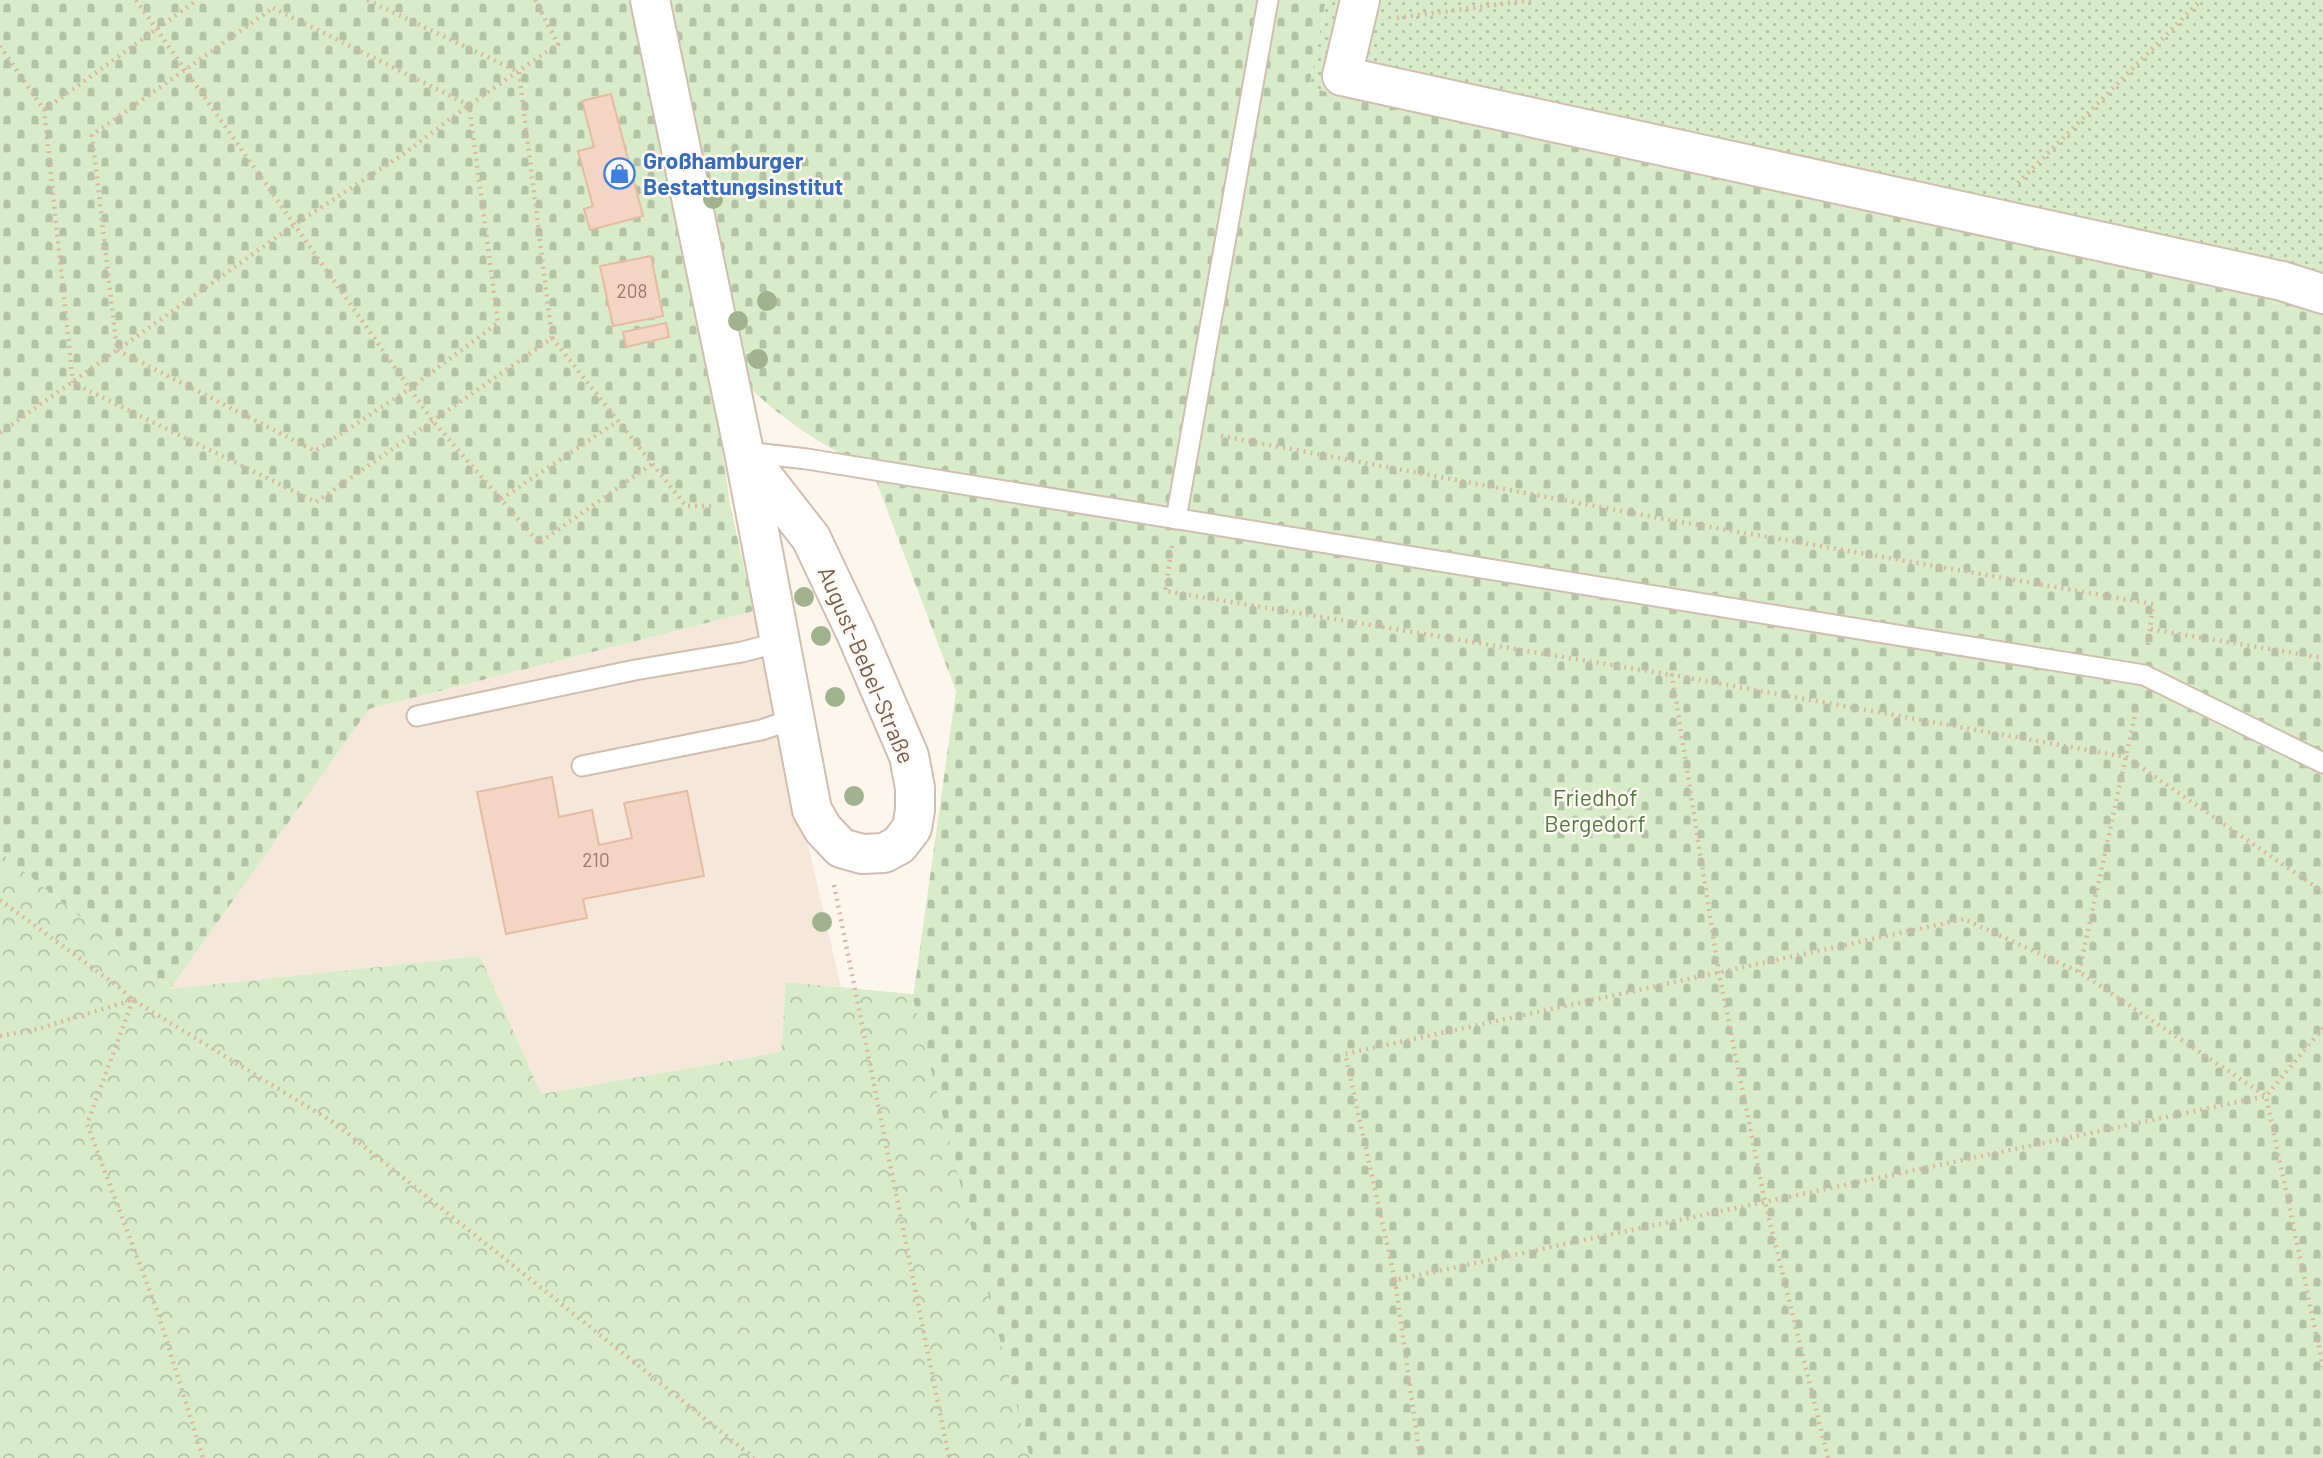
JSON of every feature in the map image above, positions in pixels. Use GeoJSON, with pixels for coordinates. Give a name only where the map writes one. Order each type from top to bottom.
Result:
{"type":"FeatureCollection","features":[{"type":"Feature","properties":{"kind":"street","name":"August-Bebel-Straße"},"geometry":{"type":"LineString","coordinates":[[650,0],[744,452],[812,810],[823,830],[841,848],[862,854],[884,853],[899,845],[912,828],[915,788],[909,756],[811,538],[744,452]]}},
{"type":"Feature","properties":{"kind":"street"},"geometry":{"type":"LineString","coordinates":[[1357,12],[1342,76],[2282,281],[2323,294]]}},
{"type":"Feature","properties":{"kind":"lane"},"geometry":{"type":"LineString","coordinates":[[1176,519],[1268,0]]}},
{"type":"Feature","properties":{"kind":"lane"},"geometry":{"type":"LineString","coordinates":[[744,452],[807,458],[2144,675],[2323,763]]}},
{"type":"Feature","properties":{"kind":"lane"},"geometry":{"type":"LineString","coordinates":[[417,716],[635,670],[742,652],[779,642]]}},
{"type":"Feature","properties":{"kind":"lane"},"geometry":{"type":"LineString","coordinates":[[582,766],[761,730],[794,719]]}},
{"type":"Feature","properties":{"kind":"path"},"geometry":{"type":"LineString","coordinates":[[136,0],[432,420],[539,542],[652,464]]}},
{"type":"Feature","properties":{"kind":"path"},"geometry":{"type":"LineString","coordinates":[[44,110],[197,0]]}},
{"type":"Feature","properties":{"kind":"path"},"geometry":{"type":"LineString","coordinates":[[367,0],[519,72]]}},
{"type":"Feature","properties":{"kind":"path"},"geometry":{"type":"LineString","coordinates":[[0,433],[294,225],[402,155],[558,44],[535,0]]}},
{"type":"Feature","properties":{"kind":"path"},"geometry":{"type":"LineString","coordinates":[[1357,12],[1531,0]]}},
{"type":"Feature","properties":{"kind":"path"},"geometry":{"type":"LineString","coordinates":[[1986,216],[2201,0]]}},
{"type":"Feature","properties":{"kind":"path"},"geometry":{"type":"LineString","coordinates":[[117,350],[92,135],[273,8],[469,105]]}},
{"type":"Feature","properties":{"kind":"path"},"geometry":{"type":"LineString","coordinates":[[0,46],[44,110],[73,383]]}},
{"type":"Feature","properties":{"kind":"path"},"geometry":{"type":"LineString","coordinates":[[519,72],[552,338],[686,506],[730,505],[752,501]]}},
{"type":"Feature","properties":{"kind":"path"},"geometry":{"type":"LineString","coordinates":[[117,350],[315,451],[409,389],[498,323],[469,105]]}},
{"type":"Feature","properties":{"kind":"path"},"geometry":{"type":"LineString","coordinates":[[73,383],[316,502],[552,338]]}},
{"type":"Feature","properties":{"kind":"path"},"geometry":{"type":"LineString","coordinates":[[501,499],[618,421]]}},
{"type":"Feature","properties":{"kind":"path"},"geometry":{"type":"LineString","coordinates":[[1192,430],[1670,520],[2153,604],[2150,629],[2323,658]]}},
{"type":"Feature","properties":{"kind":"path"},"geometry":{"type":"LineString","coordinates":[[1176,519],[1166,591],[1672,675],[2126,757],[2323,892]]}},
{"type":"Feature","properties":{"kind":"path"},"geometry":{"type":"LineString","coordinates":[[1672,675],[1719,973],[1765,1202],[1828,1458]]}},
{"type":"Feature","properties":{"kind":"path"},"geometry":{"type":"LineString","coordinates":[[2079,972],[2144,675]]}},
{"type":"Feature","properties":{"kind":"path"},"geometry":{"type":"LineString","coordinates":[[823,830],[949,1458]]}},
{"type":"Feature","properties":{"kind":"path"},"geometry":{"type":"LineString","coordinates":[[0,900],[133,1000],[336,1124],[754,1458]]}},
{"type":"Feature","properties":{"kind":"path"},"geometry":{"type":"LineString","coordinates":[[1420,1458],[1395,1280],[1345,1054],[1964,919],[2079,972],[2266,1096],[2323,1367]]}},
{"type":"Feature","properties":{"kind":"path"},"geometry":{"type":"LineString","coordinates":[[0,1036],[38,1028],[133,1000]]}},
{"type":"Feature","properties":{"kind":"path"},"geometry":{"type":"LineString","coordinates":[[133,1000],[87,1124],[158,1313],[203,1458]]}},
{"type":"Feature","properties":{"kind":"path"},"geometry":{"type":"LineString","coordinates":[[1395,1280],[2266,1096],[2323,1028]]}},
{"type":"Feature","properties":{"kind":"shaded area"},"geometry":{"type":"Polygon","coordinates":[[[754,611],[841,987],[786,982],[781,1052],[540,1094],[480,956],[170,989],[369,709],[754,611]]]}},
{"type":"Feature","properties":{"kind":"green space"},"geometry":{"type":"Polygon","coordinates":[[[0,0],[631,0],[717,408],[730,505],[754,611],[369,709],[170,989],[0,852],[0,0]]]}},
{"type":"Feature","properties":{"kind":"green space","name":"Friedhof Bergedorf"},"geometry":{"type":"Polygon","coordinates":[[[670,0],[1326,0],[1309,87],[2276,298],[2323,313],[2323,1458],[1030,1458],[913,998],[956,691],[872,470],[806,433],[747,385],[670,0]]]}},
{"type":"Feature","properties":{"kind":"green space"},"geometry":{"type":"Polygon","coordinates":[[[1326,0],[2323,0],[2323,313],[2276,298],[1309,88],[1326,0]]]}},
{"type":"Feature","properties":{"kind":"green space"},"geometry":{"type":"Polygon","coordinates":[[[0,852],[170,989],[480,956],[541,1094],[781,1052],[786,982],[932,996],[914,998],[1030,1458],[0,1458],[0,852]]]}},
{"type":"Feature","properties":{"kind":"building"},"geometry":{"type":"Polygon","coordinates":[[[611,94],[643,216],[590,230],[584,209],[593,206],[578,151],[594,147],[582,101],[611,94]]]}},
{"type":"Feature","properties":{"kind":"building"},"geometry":{"type":"Polygon","coordinates":[[[651,256],[663,316],[613,326],[600,266],[651,256]]]}},
{"type":"Feature","properties":{"kind":"building"},"geometry":{"type":"Polygon","coordinates":[[[666,323],[669,337],[626,347],[623,332],[666,323]]]}},
{"type":"Feature","properties":{"kind":"building"},"geometry":{"type":"Polygon","coordinates":[[[552,777],[559,817],[592,810],[599,845],[632,838],[624,803],[687,791],[704,876],[583,899],[587,918],[506,934],[477,792],[552,777]]]}},
{"type":"Feature","properties":{"kind":"place","name":"Großhamburger Bestattungsinstitut"},"geometry":{"type":"Point","coordinates":[620,174]}}]}
